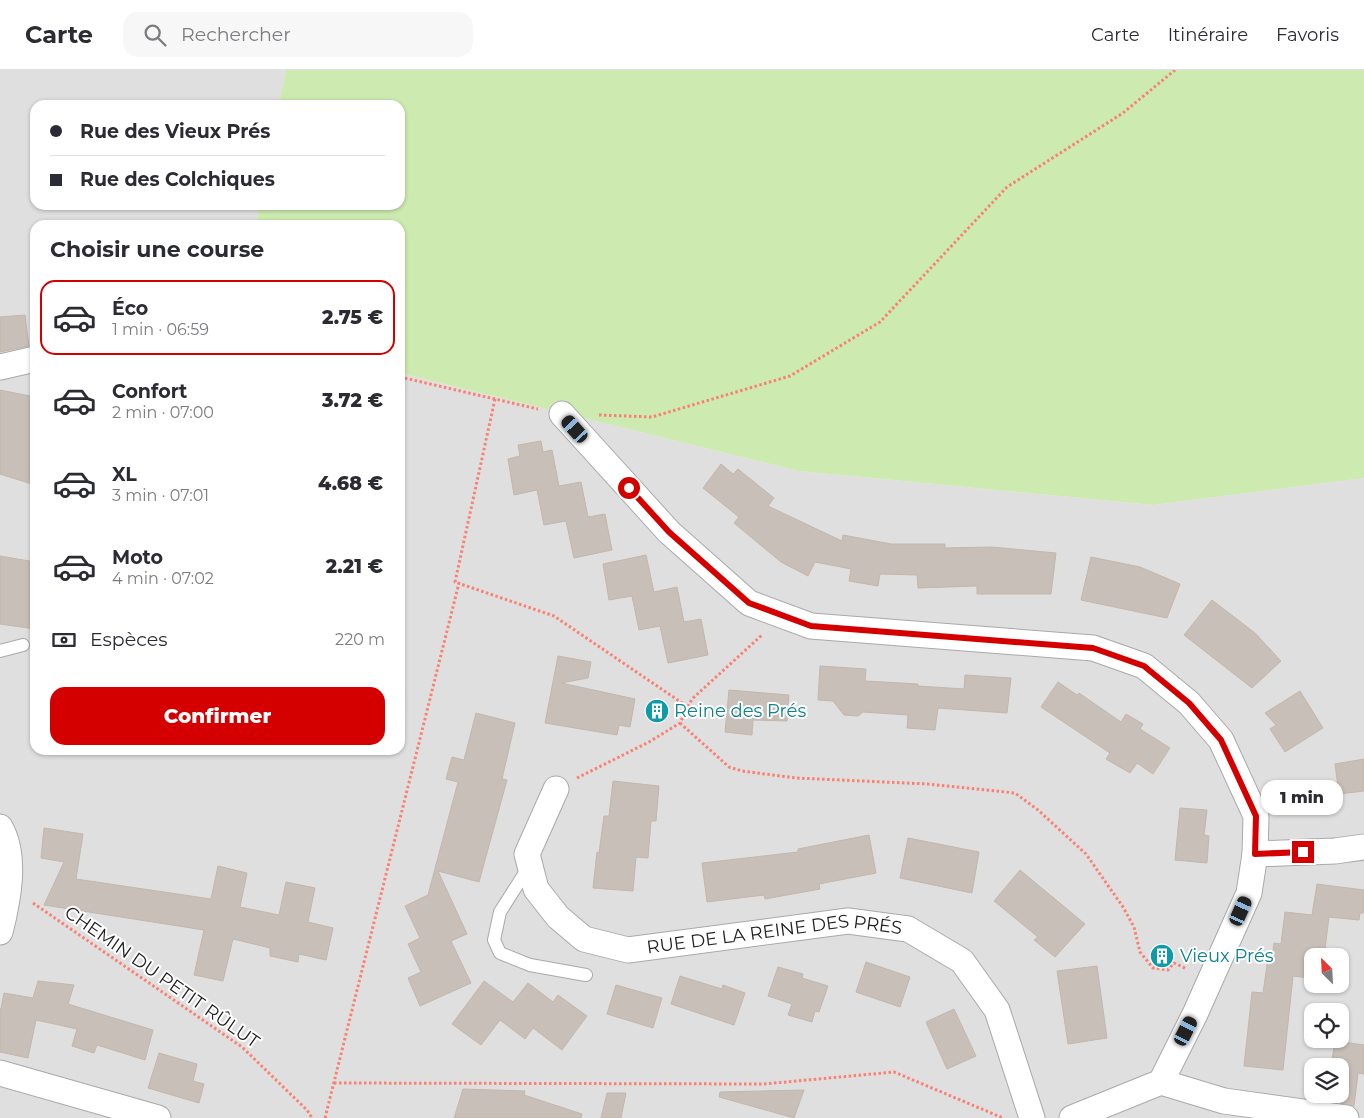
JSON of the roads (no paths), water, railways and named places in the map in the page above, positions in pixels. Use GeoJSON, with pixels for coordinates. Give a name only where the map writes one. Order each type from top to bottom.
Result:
{"type":"FeatureCollection","features":[{"type":"Feature","properties":{"kind":"street"},"geometry":{"type":"LineString","coordinates":[[0,367],[30,360]]}},
{"type":"Feature","properties":{"kind":"street"},"geometry":{"type":"LineString","coordinates":[[562,414],[669,532],[749,603],[811,626],[1093,648],[1144,666],[1189,703],[1221,740],[1256,816],[1255,854],[1249,893],[1195,1014],[1161,1082]]}},
{"type":"Feature","properties":{"kind":"street","name":"RUE DE LA REINE DES PRÉS"},"geometry":{"type":"LineString","coordinates":[[556,789],[527,854],[536,889],[558,917],[584,939],[628,950],[848,921],[908,929],[962,961],[997,1010],[1032,1118]]}},
{"type":"Feature","properties":{"kind":"street"},"geometry":{"type":"LineString","coordinates":[[0,827],[9,856],[8,904],[0,932]]}},
{"type":"Feature","properties":{"kind":"street"},"geometry":{"type":"LineString","coordinates":[[1255,854],[1335,852],[1364,847]]}},
{"type":"Feature","properties":{"kind":"street"},"geometry":{"type":"LineString","coordinates":[[0,1073],[158,1118]]}},
{"type":"Feature","properties":{"kind":"street"},"geometry":{"type":"LineString","coordinates":[[1072,1118],[1161,1082],[1224,1101],[1346,1118]]}},
{"type":"Feature","properties":{"kind":"lane"},"geometry":{"type":"LineString","coordinates":[[0,651],[23,645]]}},
{"type":"Feature","properties":{"kind":"lane"},"geometry":{"type":"LineString","coordinates":[[530,865],[500,912],[494,940],[500,953],[530,965],[586,975]]}},
{"type":"Feature","properties":{"kind":"place","name":"Reine des Prés"},"geometry":{"type":"Point","coordinates":[657,711]}},
{"type":"Feature","properties":{"kind":"place","name":"Vieux Prés"},"geometry":{"type":"Point","coordinates":[1162,956]}}]}
